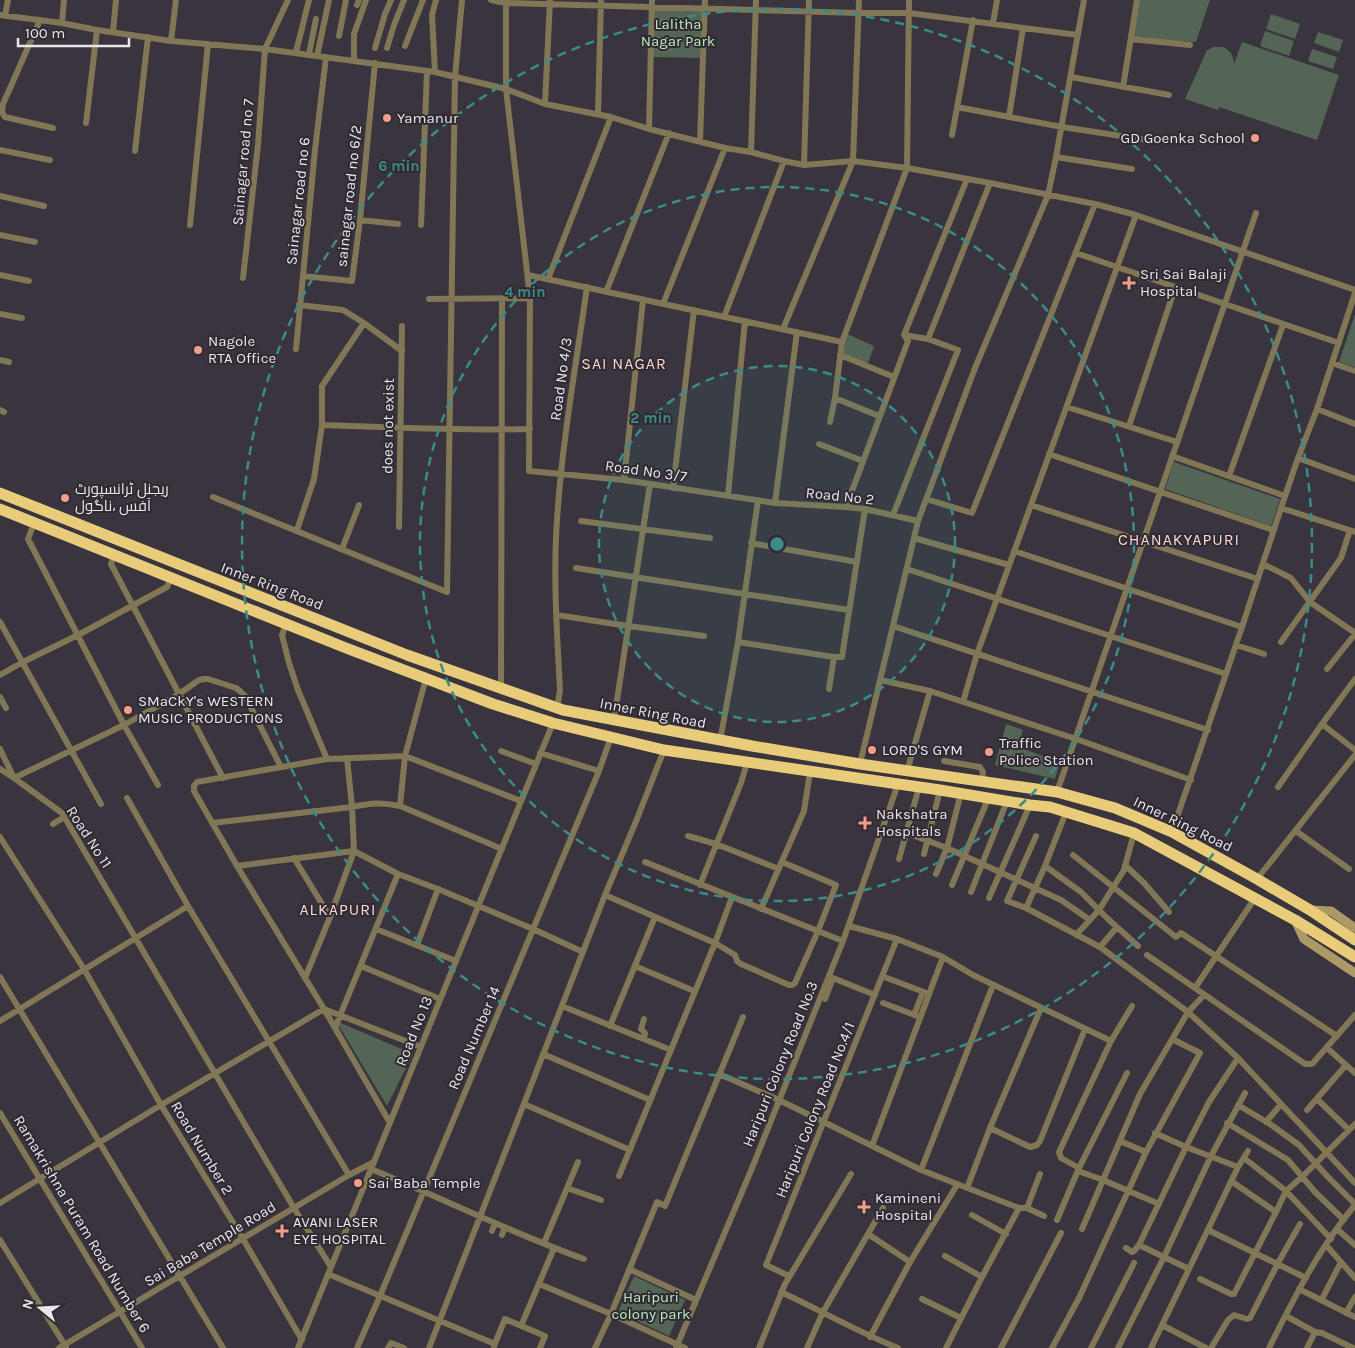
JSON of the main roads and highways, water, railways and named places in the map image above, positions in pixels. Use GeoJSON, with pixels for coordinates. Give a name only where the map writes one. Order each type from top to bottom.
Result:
{"type":"FeatureCollection","features":[{"type":"Feature","properties":{"kind":"highway","name":"Inner Ring Road"},"geometry":{"type":"LineString","coordinates":[[0,493],[382,645],[557,708],[720,741],[797,754],[1058,792],[1114,808],[1172,832],[1310,910],[1355,940]]}},
{"type":"Feature","properties":{"kind":"highway","name":"Inner Ring Road"},"geometry":{"type":"LineString","coordinates":[[0,509],[286,624],[493,704],[553,723],[664,750],[1050,807],[1134,833],[1295,920],[1355,957]]}},
{"type":"Feature","properties":{"kind":"highway"},"geometry":{"type":"LineString","coordinates":[[782,768],[791,763],[797,754]]}},
{"type":"Feature","properties":{"kind":"place","name":"Yamanur"},"geometry":{"type":"Point","coordinates":[387,118]}},
{"type":"Feature","properties":{"kind":"place","name":"GD Goenka School"},"geometry":{"type":"Point","coordinates":[1255,138]}},
{"type":"Feature","properties":{"kind":"place","name":"Sri Sai Balaji Hospital"},"geometry":{"type":"Point","coordinates":[1129,283]}},
{"type":"Feature","properties":{"kind":"place","name":"Nagole RTA Office"},"geometry":{"type":"Point","coordinates":[198,350]}},
{"type":"Feature","properties":{"kind":"place","name":"ریجنل ٹرانسپورٹ آفس ،ناگول"},"geometry":{"type":"Point","coordinates":[65,498]}},
{"type":"Feature","properties":{"kind":"place","name":"SMaCkY's WESTERN MUSIC PRODUCTIONS"},"geometry":{"type":"Point","coordinates":[128,710]}},
{"type":"Feature","properties":{"kind":"place","name":"LORD'S GYM"},"geometry":{"type":"Point","coordinates":[872,750]}},
{"type":"Feature","properties":{"kind":"place","name":"Traffic Police Station"},"geometry":{"type":"Point","coordinates":[989,752]}},
{"type":"Feature","properties":{"kind":"place","name":"Nakshatra Hospitals"},"geometry":{"type":"Point","coordinates":[865,823]}},
{"type":"Feature","properties":{"kind":"place","name":"Sai Baba Temple"},"geometry":{"type":"Point","coordinates":[358,1183]}},
{"type":"Feature","properties":{"kind":"place","name":"Kamineni Hospital"},"geometry":{"type":"Point","coordinates":[864,1207]}},
{"type":"Feature","properties":{"kind":"place","name":"AVANI LASER EYE HOSPITAL"},"geometry":{"type":"Point","coordinates":[282,1231]}},
{"type":"Feature","properties":{"kind":"district","name":"SAI NAGAR"},"geometry":{"type":"Point","coordinates":[624,363]}},
{"type":"Feature","properties":{"kind":"district","name":"CHANAKYAPURI"},"geometry":{"type":"Point","coordinates":[1179,539]}},
{"type":"Feature","properties":{"kind":"district","name":"ALKAPURI"},"geometry":{"type":"Point","coordinates":[338,909]}},
{"type":"Feature","properties":{"kind":"park label","name":"Lalitha Nagar Park"},"geometry":{"type":"Point","coordinates":[678,32]}},
{"type":"Feature","properties":{"kind":"park label","name":"Haripuri colony park"},"geometry":{"type":"Point","coordinates":[651,1306]}}]}
